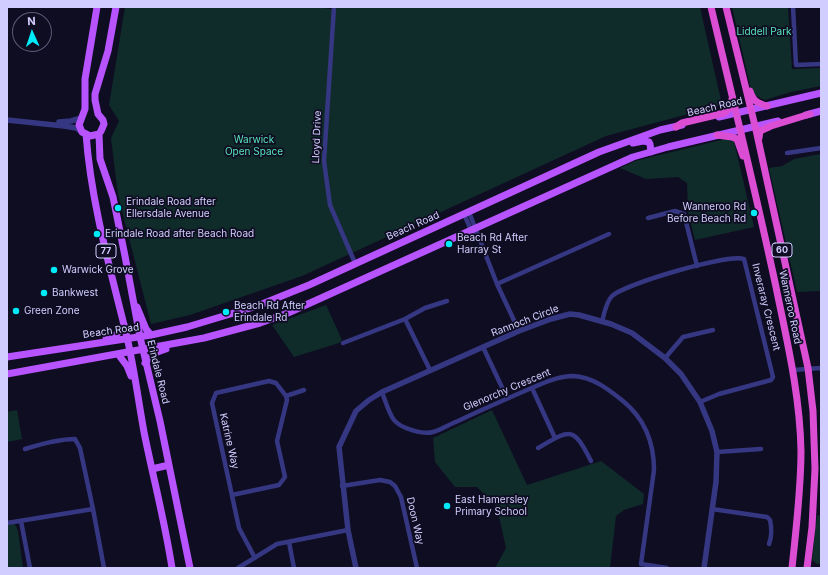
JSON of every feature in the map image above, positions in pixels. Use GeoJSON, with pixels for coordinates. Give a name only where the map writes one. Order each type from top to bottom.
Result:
{"type":"FeatureCollection","features":[{"type":"Feature","properties":{"kind":"highway","name":"Wanneroo Road"},"geometry":{"type":"LineString","coordinates":[[711,7],[741,130],[793,370],[801,450],[792,568]]}},
{"type":"Feature","properties":{"kind":"highway","name":"Wanneroo Road"},"geometry":{"type":"LineString","coordinates":[[726,7],[759,143],[808,368],[813,411],[815,469],[812,527],[807,568]]}},
{"type":"Feature","properties":{"kind":"highway"},"geometry":{"type":"LineString","coordinates":[[731,27],[737,43],[752,98],[767,106]]}},
{"type":"Feature","properties":{"kind":"highway"},"geometry":{"type":"LineString","coordinates":[[676,127],[682,122],[724,113],[729,109],[733,97]]}},
{"type":"Feature","properties":{"kind":"highway"},"geometry":{"type":"LineString","coordinates":[[759,143],[760,131],[810,114]]}},
{"type":"Feature","properties":{"kind":"highway"},"geometry":{"type":"LineString","coordinates":[[717,135],[737,139],[754,188]]}},
{"type":"Feature","properties":{"kind":"main road"},"geometry":{"type":"LineString","coordinates":[[97,7],[85,79],[83,116],[80,125],[84,133],[94,136],[99,134]]}},
{"type":"Feature","properties":{"kind":"main road","name":"Erindale Road"},"geometry":{"type":"LineString","coordinates":[[116,7],[108,51],[95,94],[98,114],[103,120],[104,124],[99,134],[100,159],[113,197],[142,350],[160,421],[190,568]]}},
{"type":"Feature","properties":{"kind":"main road","name":"Beach Road"},"geometry":{"type":"LineString","coordinates":[[7,357],[152,335],[187,327],[257,306],[284,296],[615,146],[660,130],[821,93]]}},
{"type":"Feature","properties":{"kind":"main road"},"geometry":{"type":"LineString","coordinates":[[7,374],[190,341],[237,330],[288,312],[633,157],[717,135],[821,111]]}},
{"type":"Feature","properties":{"kind":"main road"},"geometry":{"type":"LineString","coordinates":[[83,116],[91,112],[98,114]]}},
{"type":"Feature","properties":{"kind":"main road","name":"77"},"geometry":{"type":"LineString","coordinates":[[84,133],[98,211],[130,352],[172,568]]}},
{"type":"Feature","properties":{"kind":"main road"},"geometry":{"type":"LineString","coordinates":[[615,146],[646,141],[650,144],[651,152]]}},
{"type":"Feature","properties":{"kind":"main road"},"geometry":{"type":"LineString","coordinates":[[128,272],[133,283],[138,309],[146,329],[152,335]]}},
{"type":"Feature","properties":{"kind":"main road"},"geometry":{"type":"LineString","coordinates":[[79,346],[112,338],[124,325]]}},
{"type":"Feature","properties":{"kind":"main road"},"geometry":{"type":"LineString","coordinates":[[145,363],[150,356],[158,351],[177,347],[190,341]]}},
{"type":"Feature","properties":{"kind":"main road"},"geometry":{"type":"LineString","coordinates":[[118,354],[130,372],[135,395],[140,406]]}},
{"type":"Feature","properties":{"kind":"main road"},"geometry":{"type":"LineString","coordinates":[[152,469],[169,465]]}},
{"type":"Feature","properties":{"kind":"street","name":"Lloyd Drive"},"geometry":{"type":"LineString","coordinates":[[334,7],[324,162],[330,205],[355,263]]}},
{"type":"Feature","properties":{"kind":"street"},"geometry":{"type":"LineString","coordinates":[[793,7],[796,65],[821,64]]}},
{"type":"Feature","properties":{"kind":"street"},"geometry":{"type":"LineString","coordinates":[[7,116],[64,122],[83,116]]}},
{"type":"Feature","properties":{"kind":"street"},"geometry":{"type":"LineString","coordinates":[[7,120],[76,128],[84,133]]}},
{"type":"Feature","properties":{"kind":"street"},"geometry":{"type":"LineString","coordinates":[[787,153],[821,148]]}},
{"type":"Feature","properties":{"kind":"street"},"geometry":{"type":"LineString","coordinates":[[648,218],[675,211],[684,214],[697,266]]}},
{"type":"Feature","properties":{"kind":"street"},"geometry":{"type":"LineString","coordinates":[[467,213],[519,331]]}},
{"type":"Feature","properties":{"kind":"street"},"geometry":{"type":"LineString","coordinates":[[497,284],[609,234]]}},
{"type":"Feature","properties":{"kind":"street","name":"Inveraray Crescent"},"geometry":{"type":"LineString","coordinates":[[602,322],[610,299],[613,295],[620,291],[648,279],[737,257],[744,258],[773,377],[771,380],[720,394],[700,402]]}},
{"type":"Feature","properties":{"kind":"street"},"geometry":{"type":"LineString","coordinates":[[343,344],[405,319],[425,308],[447,301]]}},
{"type":"Feature","properties":{"kind":"street","name":"Rannoch Circle"},"geometry":{"type":"LineString","coordinates":[[356,568],[348,530],[338,446],[356,412],[368,400],[382,392],[430,370],[519,331],[551,319],[570,314],[579,315],[624,328],[632,333],[665,358],[682,374],[700,402],[712,431],[717,452],[716,482],[704,568]]}},
{"type":"Feature","properties":{"kind":"street"},"geometry":{"type":"LineString","coordinates":[[405,319],[430,370]]}},
{"type":"Feature","properties":{"kind":"street"},"geometry":{"type":"LineString","coordinates":[[665,358],[684,337],[713,330]]}},
{"type":"Feature","properties":{"kind":"street"},"geometry":{"type":"LineString","coordinates":[[483,347],[507,398]]}},
{"type":"Feature","properties":{"kind":"street"},"geometry":{"type":"LineString","coordinates":[[793,370],[821,368]]}},
{"type":"Feature","properties":{"kind":"street","name":"Glenorchy Crescent"},"geometry":{"type":"LineString","coordinates":[[382,392],[394,420],[412,431],[433,432],[507,398],[551,380],[565,377],[577,377],[591,380],[610,390],[628,404],[638,415],[646,428],[652,443],[654,470],[641,564],[667,568]]}},
{"type":"Feature","properties":{"kind":"street","name":"Katrine Way"},"geometry":{"type":"LineString","coordinates":[[254,558],[239,528],[212,403],[216,393],[269,382],[276,383],[286,396]]}},
{"type":"Feature","properties":{"kind":"street"},"geometry":{"type":"LineString","coordinates":[[532,388],[555,438]]}},
{"type":"Feature","properties":{"kind":"street"},"geometry":{"type":"LineString","coordinates":[[232,495],[279,485],[284,477],[277,441],[287,400],[286,396],[304,390]]}},
{"type":"Feature","properties":{"kind":"street"},"geometry":{"type":"LineString","coordinates":[[538,448],[555,438],[566,434],[578,437],[591,461]]}},
{"type":"Feature","properties":{"kind":"street"},"geometry":{"type":"LineString","coordinates":[[25,449],[45,443],[67,439],[75,440],[80,448],[104,568]]}},
{"type":"Feature","properties":{"kind":"street"},"geometry":{"type":"LineString","coordinates":[[717,452],[761,449]]}},
{"type":"Feature","properties":{"kind":"street","name":"Doon Way"},"geometry":{"type":"LineString","coordinates":[[342,486],[380,480],[390,482],[395,486],[401,497],[417,568]]}},
{"type":"Feature","properties":{"kind":"street"},"geometry":{"type":"LineString","coordinates":[[7,523],[93,509]]}},
{"type":"Feature","properties":{"kind":"street"},"geometry":{"type":"LineString","coordinates":[[712,509],[767,517],[770,520],[772,529],[772,537],[769,544]]}},
{"type":"Feature","properties":{"kind":"street"},"geometry":{"type":"LineString","coordinates":[[22,521],[30,568]]}},
{"type":"Feature","properties":{"kind":"street"},"geometry":{"type":"LineString","coordinates":[[238,568],[277,544],[348,530]]}},
{"type":"Feature","properties":{"kind":"street"},"geometry":{"type":"LineString","coordinates":[[289,542],[294,568]]}},
{"type":"Feature","properties":{"kind":"green space","name":"Warwick Open Space"},"geometry":{"type":"Polygon","coordinates":[[[125,7],[318,7],[336,10],[337,7],[700,7],[722,105],[606,136],[302,276],[190,315],[151,324],[118,195],[111,138],[119,121],[109,105],[125,7]]]}},
{"type":"Feature","properties":{"kind":"green space","name":"Liddell Park"},"geometry":{"type":"Polygon","coordinates":[[[732,7],[788,7],[792,69],[821,68],[821,86],[791,92],[765,100],[752,94],[732,7]]]}},
{"type":"Feature","properties":{"kind":"green space"},"geometry":{"type":"Polygon","coordinates":[[[733,137],[754,227],[695,240],[688,212],[687,183],[678,177],[646,179],[620,168],[635,161],[733,137]]]}},
{"type":"Feature","properties":{"kind":"green space"},"geometry":{"type":"Polygon","coordinates":[[[820,154],[821,291],[797,292],[769,168],[782,166],[794,159],[820,154]]]}},
{"type":"Feature","properties":{"kind":"green space"},"geometry":{"type":"Polygon","coordinates":[[[326,305],[342,340],[339,343],[294,357],[272,325],[326,305]]]}},
{"type":"Feature","properties":{"kind":"green space"},"geometry":{"type":"Polygon","coordinates":[[[17,410],[22,439],[7,442],[7,412],[17,410]]]}},
{"type":"Feature","properties":{"kind":"green space"},"geometry":{"type":"Polygon","coordinates":[[[492,410],[527,485],[601,461],[644,494],[643,504],[624,510],[616,516],[610,568],[495,568],[506,548],[497,507],[477,487],[455,487],[435,462],[433,438],[492,410]]]}},
{"type":"Feature","properties":{"kind":"green space"},"geometry":{"type":"Polygon","coordinates":[[[817,515],[821,516],[821,564],[817,564],[812,560],[817,515]]]}},
{"type":"Feature","properties":{"kind":"green space"},"geometry":{"type":"Polygon","coordinates":[[[14,522],[18,531],[23,568],[7,568],[7,523],[14,522]]]}},
{"type":"Feature","properties":{"kind":"place","name":"Erindale Road after Ellersdale Avenue"},"geometry":{"type":"Point","coordinates":[118,208]}},
{"type":"Feature","properties":{"kind":"place","name":"Wanneroo Rd Before Beach Rd"},"geometry":{"type":"Point","coordinates":[754,213]}},
{"type":"Feature","properties":{"kind":"place","name":"Erindale Road after Beach Road"},"geometry":{"type":"Point","coordinates":[97,234]}},
{"type":"Feature","properties":{"kind":"place","name":"Beach Rd After Harray St"},"geometry":{"type":"Point","coordinates":[449,244]}},
{"type":"Feature","properties":{"kind":"place","name":"Warwick Grove"},"geometry":{"type":"Point","coordinates":[54,270]}},
{"type":"Feature","properties":{"kind":"place","name":"Bankwest"},"geometry":{"type":"Point","coordinates":[44,293]}},
{"type":"Feature","properties":{"kind":"place","name":"Green Zone"},"geometry":{"type":"Point","coordinates":[16,311]}},
{"type":"Feature","properties":{"kind":"place","name":"Beach Rd After Erindale Rd"},"geometry":{"type":"Point","coordinates":[226,312]}},
{"type":"Feature","properties":{"kind":"place","name":"East Hamersley Primary School"},"geometry":{"type":"Point","coordinates":[447,506]}}]}
